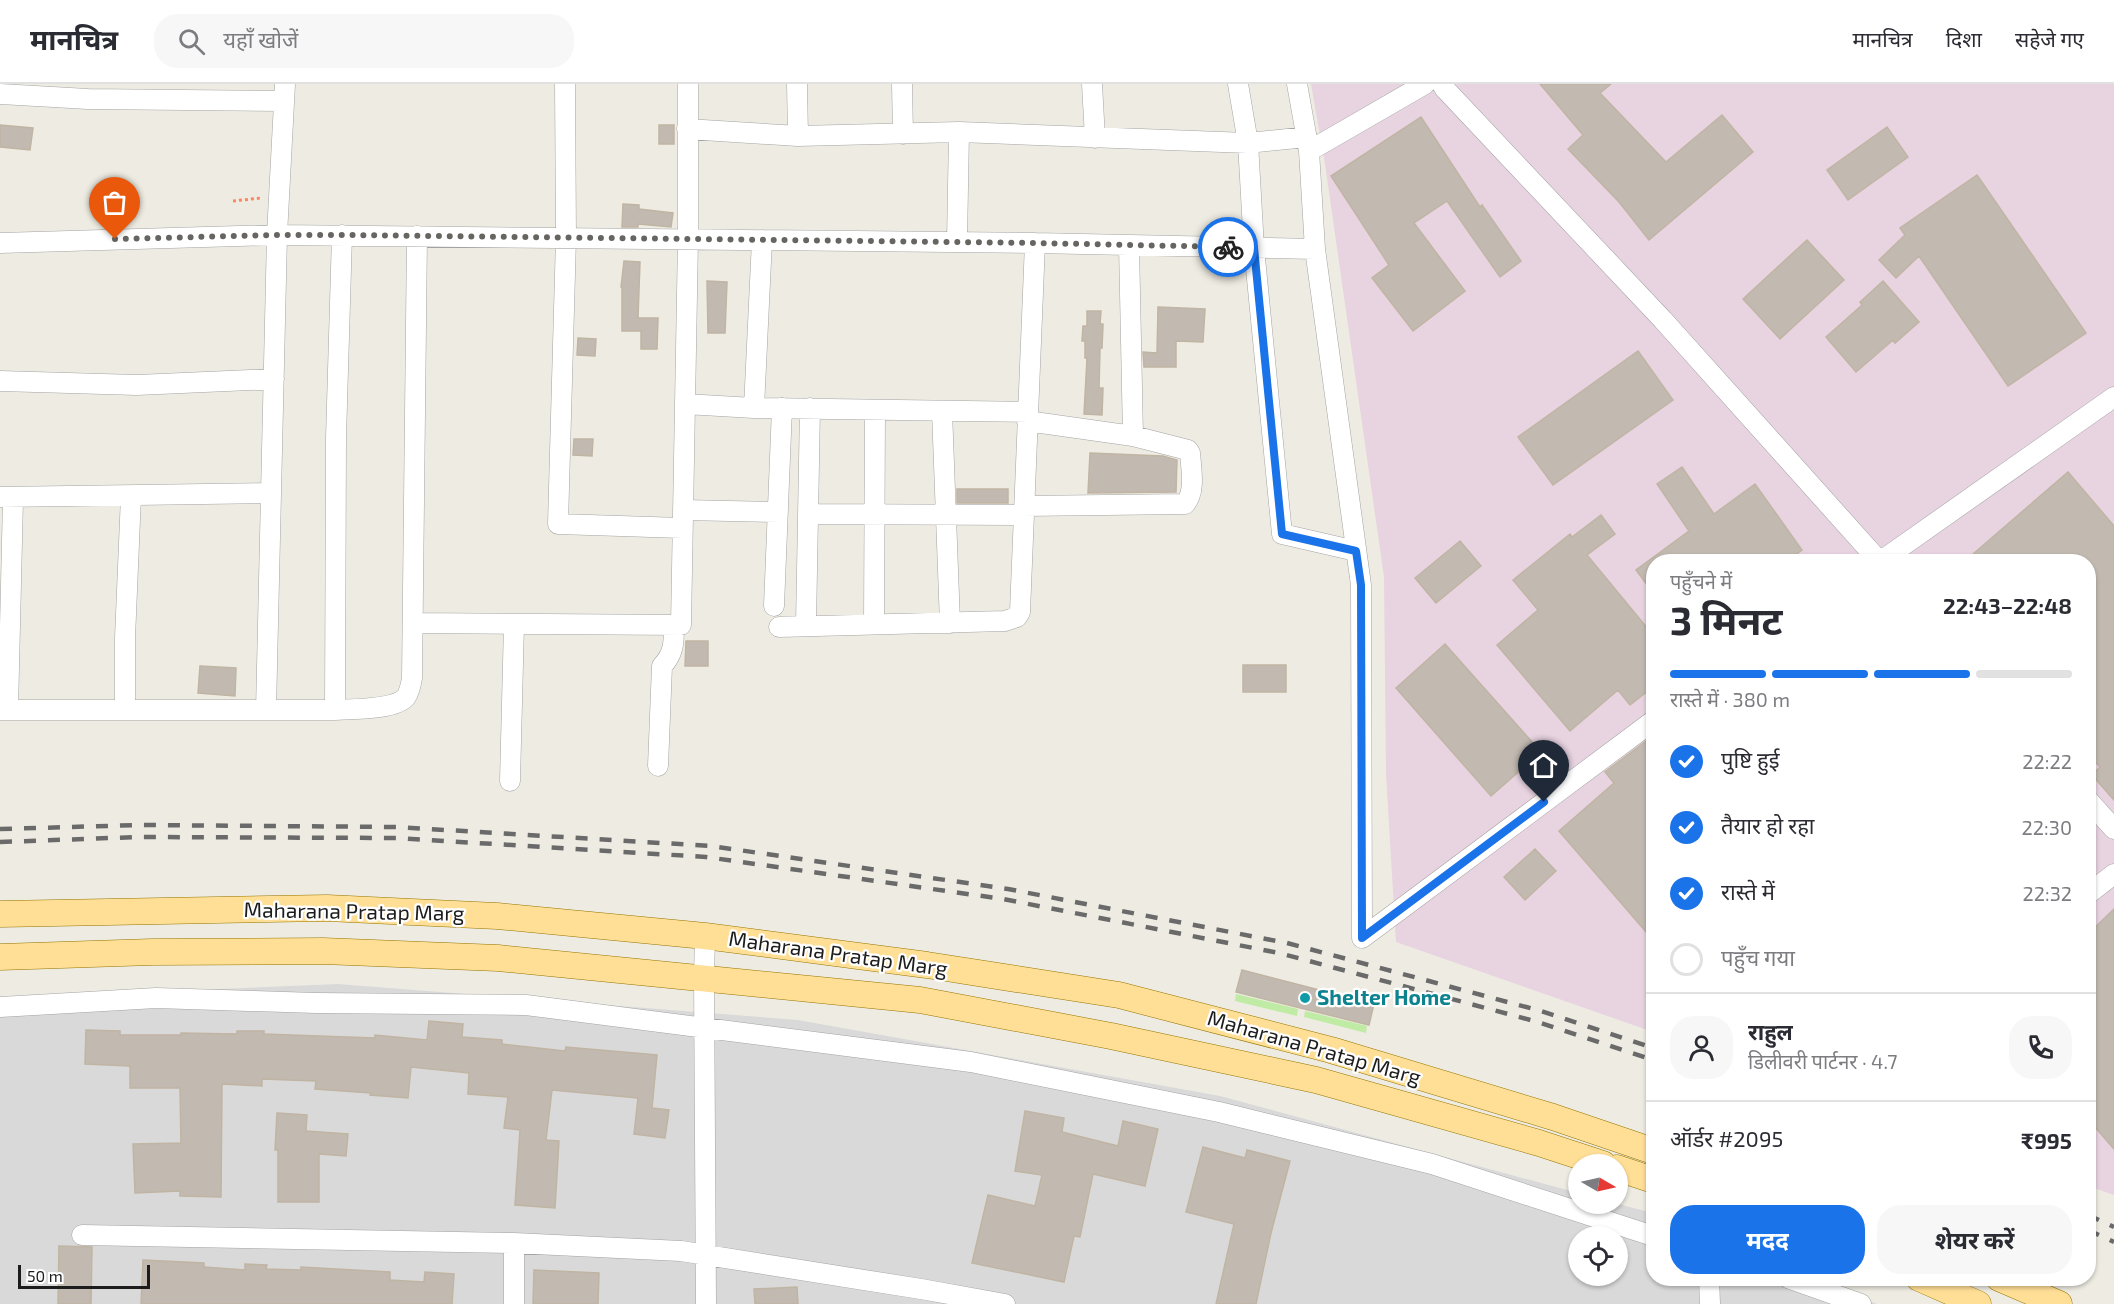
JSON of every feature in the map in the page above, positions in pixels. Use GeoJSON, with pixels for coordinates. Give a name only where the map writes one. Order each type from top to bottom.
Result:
{"type":"FeatureCollection","features":[{"type":"Feature","properties":{"kind":"main road","name":"Maharana Pratap Marg"},"geometry":{"type":"LineString","coordinates":[[0,914],[327,908],[497,916],[705,936],[927,965],[1119,995],[1331,1050],[1553,1117],[1646,1149]]}},
{"type":"Feature","properties":{"kind":"main road","name":"Maharana Pratap Marg"},"geometry":{"type":"LineString","coordinates":[[0,957],[152,952],[323,951],[498,958],[920,1000],[1111,1036],[1316,1080],[1573,1154]]}},
{"type":"Feature","properties":{"kind":"main road"},"geometry":{"type":"LineString","coordinates":[[1628,1172],[1646,1178]]}},
{"type":"Feature","properties":{"kind":"main road"},"geometry":{"type":"LineString","coordinates":[[1937,1286],[1978,1304]]}},
{"type":"Feature","properties":{"kind":"main road"},"geometry":{"type":"LineString","coordinates":[[2017,1286],[2059,1304]]}},
{"type":"Feature","properties":{"kind":"street"},"geometry":{"type":"LineString","coordinates":[[565,84],[566,238],[558,524],[683,519],[778,512]]}},
{"type":"Feature","properties":{"kind":"street"},"geometry":{"type":"LineString","coordinates":[[414,623],[681,625],[688,239],[688,84]]}},
{"type":"Feature","properties":{"kind":"street"},"geometry":{"type":"LineString","coordinates":[[797,84],[798,136]]}},
{"type":"Feature","properties":{"kind":"street"},"geometry":{"type":"LineString","coordinates":[[902,84],[903,134]]}},
{"type":"Feature","properties":{"kind":"street"},"geometry":{"type":"LineString","coordinates":[[1092,84],[1095,138]]}},
{"type":"Feature","properties":{"kind":"street"},"geometry":{"type":"LineString","coordinates":[[1238,84],[1248,143],[1254,248],[1282,534],[1356,551]]}},
{"type":"Feature","properties":{"kind":"street"},"geometry":{"type":"LineString","coordinates":[[1297,84],[1308,144],[1315,249],[1361,585],[1362,938],[1646,726]]}},
{"type":"Feature","properties":{"kind":"street"},"geometry":{"type":"LineString","coordinates":[[687,129],[798,136],[959,132],[1308,144],[1425,84]]}},
{"type":"Feature","properties":{"kind":"street"},"geometry":{"type":"LineString","coordinates":[[1442,84],[1663,320],[1874,554]]}},
{"type":"Feature","properties":{"kind":"street"},"geometry":{"type":"LineString","coordinates":[[0,94],[88,99],[284,93],[277,235],[266,710]]}},
{"type":"Feature","properties":{"kind":"street"},"geometry":{"type":"LineString","coordinates":[[957,242],[959,132]]}},
{"type":"Feature","properties":{"kind":"street"},"geometry":{"type":"LineString","coordinates":[[0,243],[342,235],[1035,243],[1315,249]]}},
{"type":"Feature","properties":{"kind":"street"},"geometry":{"type":"LineString","coordinates":[[335,710],[336,438],[342,235]]}},
{"type":"Feature","properties":{"kind":"street"},"geometry":{"type":"LineString","coordinates":[[271,493],[7,498],[4,710],[335,710],[399,703],[405,698],[409,693],[412,678],[414,623],[417,236]]}},
{"type":"Feature","properties":{"kind":"street"},"geometry":{"type":"LineString","coordinates":[[754,408],[762,240]]}},
{"type":"Feature","properties":{"kind":"street"},"geometry":{"type":"LineString","coordinates":[[779,627],[1005,621],[1017,617],[1021,605],[1035,243]]}},
{"type":"Feature","properties":{"kind":"street"},"geometry":{"type":"LineString","coordinates":[[1129,245],[1133,436]]}},
{"type":"Feature","properties":{"kind":"street"},"geometry":{"type":"LineString","coordinates":[[0,381],[137,385],[274,379]]}},
{"type":"Feature","properties":{"kind":"street"},"geometry":{"type":"LineString","coordinates":[[1890,554],[2114,397]]}},
{"type":"Feature","properties":{"kind":"street"},"geometry":{"type":"LineString","coordinates":[[685,404],[754,408],[942,411],[1028,417],[1133,436],[1180,447],[1190,453],[1191,489],[1189,499],[1185,504],[946,515],[808,514]]}},
{"type":"Feature","properties":{"kind":"street"},"geometry":{"type":"LineString","coordinates":[[774,606],[782,408]]}},
{"type":"Feature","properties":{"kind":"street"},"geometry":{"type":"LineString","coordinates":[[806,626],[810,408]]}},
{"type":"Feature","properties":{"kind":"street"},"geometry":{"type":"LineString","coordinates":[[874,624],[875,410]]}},
{"type":"Feature","properties":{"kind":"street"},"geometry":{"type":"LineString","coordinates":[[942,411],[950,623]]}},
{"type":"Feature","properties":{"kind":"street"},"geometry":{"type":"LineString","coordinates":[[124,710],[131,496]]}},
{"type":"Feature","properties":{"kind":"street"},"geometry":{"type":"LineString","coordinates":[[510,781],[514,624]]}},
{"type":"Feature","properties":{"kind":"street"},"geometry":{"type":"LineString","coordinates":[[658,766],[662,666],[669,658],[674,646],[674,625]]}},
{"type":"Feature","properties":{"kind":"street"},"geometry":{"type":"LineString","coordinates":[[2096,809],[2114,829]]}},
{"type":"Feature","properties":{"kind":"street"},"geometry":{"type":"LineString","coordinates":[[2096,888],[2114,874]]}},
{"type":"Feature","properties":{"kind":"street"},"geometry":{"type":"LineString","coordinates":[[705,936],[706,1304]]}},
{"type":"Feature","properties":{"kind":"street"},"geometry":{"type":"LineString","coordinates":[[0,1007],[156,998],[315,1003],[526,1005],[971,1062],[1219,1112],[1432,1164],[1646,1234]]}},
{"type":"Feature","properties":{"kind":"street"},"geometry":{"type":"LineString","coordinates":[[82,1235],[514,1244],[681,1251],[921,1296],[998,1303]]}},
{"type":"Feature","properties":{"kind":"street"},"geometry":{"type":"LineString","coordinates":[[514,1244],[514,1304]]}},
{"type":"Feature","properties":{"kind":"street"},"geometry":{"type":"LineString","coordinates":[[1710,1286],[1710,1304]]}},
{"type":"Feature","properties":{"kind":"street"},"geometry":{"type":"LineString","coordinates":[[1810,1286],[1861,1304]]}},
{"type":"Feature","properties":{"kind":"path"},"geometry":{"type":"LineString","coordinates":[[233,201],[279,196]]}},
{"type":"Feature","properties":{"kind":"shaded area"},"geometry":{"type":"Polygon","coordinates":[[[1311,84],[2114,84],[2114,1195],[2096,1189],[2096,554],[1646,554],[1646,1030],[1396,942],[1386,774],[1384,577],[1325,164],[1311,84]]]}},
{"type":"Feature","properties":{"kind":"shaded area"},"geometry":{"type":"Polygon","coordinates":[[[338,984],[798,1020],[1220,1096],[1568,1190],[1568,1214],[1628,1214],[1628,1207],[1646,1211],[1646,1286],[1835,1286],[1877,1304],[0,1304],[0,998],[338,984]]]}},
{"type":"Feature","properties":{"kind":"green space"},"geometry":{"type":"Polygon","coordinates":[[[1236,994],[1298,1009],[1297,1016],[1235,1001],[1236,994]]]}},
{"type":"Feature","properties":{"kind":"green space"},"geometry":{"type":"Polygon","coordinates":[[[1305,1011],[1367,1026],[1366,1033],[1304,1017],[1305,1011]]]}},
{"type":"Feature","properties":{"kind":"building"},"geometry":{"type":"Polygon","coordinates":[[[1540,84],[1611,84],[1600,93],[1666,162],[1722,115],[1753,152],[1649,240],[1619,202],[1568,149],[1583,135],[1540,84]]]}},
{"type":"Feature","properties":{"kind":"building"},"geometry":{"type":"Polygon","coordinates":[[[1421,117],[1480,207],[1482,205],[1521,261],[1500,277],[1447,201],[1414,223],[1465,291],[1413,331],[1372,278],[1389,265],[1331,176],[1421,117]]]}},
{"type":"Feature","properties":{"kind":"building"},"geometry":{"type":"Polygon","coordinates":[[[0,125],[33,128],[30,150],[0,147],[0,125]]]}},
{"type":"Feature","properties":{"kind":"building"},"geometry":{"type":"Polygon","coordinates":[[[659,125],[674,125],[674,144],[659,144],[659,125]]]}},
{"type":"Feature","properties":{"kind":"building"},"geometry":{"type":"Polygon","coordinates":[[[1887,127],[1908,157],[1848,200],[1827,170],[1887,127]]]}},
{"type":"Feature","properties":{"kind":"building"},"geometry":{"type":"Polygon","coordinates":[[[1977,175],[2086,333],[2008,386],[1919,256],[1896,278],[1879,260],[1905,235],[1900,228],[1977,175]]]}},
{"type":"Feature","properties":{"kind":"building"},"geometry":{"type":"Polygon","coordinates":[[[623,204],[639,205],[639,209],[673,213],[671,227],[638,224],[638,227],[622,227],[623,204]]]}},
{"type":"Feature","properties":{"kind":"building"},"geometry":{"type":"Polygon","coordinates":[[[1807,240],[1844,280],[1780,339],[1743,299],[1807,240]]]}},
{"type":"Feature","properties":{"kind":"building"},"geometry":{"type":"Polygon","coordinates":[[[624,261],[640,262],[638,318],[658,318],[657,349],[641,349],[641,331],[622,331],[621,287],[624,261]]]}},
{"type":"Feature","properties":{"kind":"building"},"geometry":{"type":"Polygon","coordinates":[[[707,281],[727,282],[725,333],[708,333],[707,281]]]}},
{"type":"Feature","properties":{"kind":"building"},"geometry":{"type":"Polygon","coordinates":[[[1883,281],[1919,322],[1895,343],[1893,340],[1856,372],[1826,337],[1862,305],[1860,302],[1883,281]]]}},
{"type":"Feature","properties":{"kind":"building"},"geometry":{"type":"Polygon","coordinates":[[[1158,307],[1205,309],[1203,342],[1176,341],[1176,367],[1144,367],[1143,352],[1157,353],[1158,307]]]}},
{"type":"Feature","properties":{"kind":"building"},"geometry":{"type":"Polygon","coordinates":[[[1087,311],[1101,311],[1100,324],[1103,324],[1099,388],[1103,388],[1102,415],[1084,414],[1087,358],[1085,358],[1085,341],[1082,341],[1083,326],[1087,326],[1087,311]]]}},
{"type":"Feature","properties":{"kind":"building"},"geometry":{"type":"Polygon","coordinates":[[[578,338],[596,339],[595,356],[577,355],[578,338]]]}},
{"type":"Feature","properties":{"kind":"building"},"geometry":{"type":"Polygon","coordinates":[[[1638,351],[1673,400],[1553,485],[1518,437],[1638,351]]]}},
{"type":"Feature","properties":{"kind":"building"},"geometry":{"type":"Polygon","coordinates":[[[574,439],[593,439],[592,456],[573,455],[574,439]]]}},
{"type":"Feature","properties":{"kind":"building"},"geometry":{"type":"Polygon","coordinates":[[[1090,453],[1163,456],[1177,460],[1176,492],[1088,493],[1090,453]]]}},
{"type":"Feature","properties":{"kind":"building"},"geometry":{"type":"Polygon","coordinates":[[[1682,467],[1714,514],[1755,484],[1802,550],[1797,554],[1658,554],[1689,531],[1657,484],[1682,467]]]}},
{"type":"Feature","properties":{"kind":"building"},"geometry":{"type":"Polygon","coordinates":[[[2068,472],[2114,526],[2114,800],[2096,780],[2096,771],[2100,767],[2096,763],[2096,554],[1973,554],[2068,472]]]}},
{"type":"Feature","properties":{"kind":"building"},"geometry":{"type":"Polygon","coordinates":[[[957,489],[1008,489],[1008,503],[957,503],[957,489]]]}},
{"type":"Feature","properties":{"kind":"building"},"geometry":{"type":"Polygon","coordinates":[[[1601,515],[1615,534],[1587,555],[1646,627],[1646,692],[1630,705],[1618,690],[1570,731],[1497,645],[1538,610],[1513,580],[1570,534],[1572,537],[1601,515]]]}},
{"type":"Feature","properties":{"kind":"building"},"geometry":{"type":"Polygon","coordinates":[[[1460,541],[1481,566],[1436,603],[1415,578],[1460,541]]]}},
{"type":"Feature","properties":{"kind":"building"},"geometry":{"type":"Polygon","coordinates":[[[1646,563],[1646,584],[1636,570],[1646,563]]]}},
{"type":"Feature","properties":{"kind":"building"},"geometry":{"type":"Polygon","coordinates":[[[686,641],[708,641],[708,666],[685,666],[686,641]]]}},
{"type":"Feature","properties":{"kind":"building"},"geometry":{"type":"Polygon","coordinates":[[[1445,644],[1541,752],[1491,796],[1396,688],[1445,644]]]}},
{"type":"Feature","properties":{"kind":"building"},"geometry":{"type":"Polygon","coordinates":[[[1243,665],[1286,665],[1286,692],[1243,692],[1243,665]]]}},
{"type":"Feature","properties":{"kind":"building"},"geometry":{"type":"Polygon","coordinates":[[[200,666],[236,668],[235,696],[198,693],[200,666]]]}},
{"type":"Feature","properties":{"kind":"building"},"geometry":{"type":"Polygon","coordinates":[[[1646,741],[1646,932],[1559,831],[1614,783],[1605,772],[1646,741]]]}},
{"type":"Feature","properties":{"kind":"building"},"geometry":{"type":"Polygon","coordinates":[[[1535,849],[1556,871],[1525,900],[1504,877],[1535,849]]]}},
{"type":"Feature","properties":{"kind":"building"},"geometry":{"type":"Polygon","coordinates":[[[2114,909],[2114,1149],[2096,1128],[2096,926],[2114,909]]]}},
{"type":"Feature","properties":{"kind":"building","name":"Shelter Home"},"geometry":{"type":"Polygon","coordinates":[[[1242,970],[1374,1004],[1369,1025],[1236,992],[1242,970]]]}},
{"type":"Feature","properties":{"kind":"building"},"geometry":{"type":"Polygon","coordinates":[[[429,1021],[463,1024],[462,1037],[502,1040],[502,1044],[565,1051],[566,1047],[657,1055],[652,1108],[669,1110],[665,1138],[634,1134],[638,1098],[552,1090],[546,1140],[559,1141],[555,1208],[515,1205],[520,1130],[504,1128],[508,1097],[468,1094],[469,1073],[411,1067],[408,1098],[315,1089],[316,1081],[262,1079],[262,1086],[222,1084],[221,1197],[180,1196],[180,1191],[135,1193],[133,1144],[181,1143],[180,1088],[130,1088],[130,1066],[85,1064],[86,1030],[120,1031],[120,1035],[237,1034],[237,1031],[264,1031],[264,1034],[375,1038],[375,1035],[427,1040],[429,1021]]]}},
{"type":"Feature","properties":{"kind":"building"},"geometry":{"type":"Polygon","coordinates":[[[1025,1111],[1064,1118],[1062,1132],[1118,1146],[1123,1121],[1158,1129],[1145,1186],[1093,1174],[1080,1237],[1074,1236],[1064,1282],[972,1263],[988,1195],[1035,1206],[1042,1175],[1015,1171],[1025,1111]]]}},
{"type":"Feature","properties":{"kind":"building"},"geometry":{"type":"Polygon","coordinates":[[[277,1113],[307,1115],[306,1131],[348,1134],[346,1156],[319,1154],[319,1202],[278,1202],[278,1150],[275,1150],[277,1113]]]}},
{"type":"Feature","properties":{"kind":"building"},"geometry":{"type":"Polygon","coordinates":[[[1203,1147],[1245,1158],[1247,1150],[1290,1161],[1271,1233],[1256,1304],[1216,1304],[1234,1224],[1186,1212],[1203,1147]]]}},
{"type":"Feature","properties":{"kind":"building"},"geometry":{"type":"Polygon","coordinates":[[[59,1246],[92,1247],[91,1304],[58,1304],[59,1246]]]}},
{"type":"Feature","properties":{"kind":"building"},"geometry":{"type":"Polygon","coordinates":[[[143,1260],[204,1263],[204,1267],[245,1270],[245,1264],[267,1265],[266,1269],[301,1270],[301,1267],[390,1272],[390,1280],[424,1282],[425,1272],[454,1274],[452,1304],[141,1304],[143,1260]]]}},
{"type":"Feature","properties":{"kind":"building"},"geometry":{"type":"Polygon","coordinates":[[[534,1270],[599,1273],[598,1304],[533,1304],[534,1270]]]}},
{"type":"Feature","properties":{"kind":"building"},"geometry":{"type":"Polygon","coordinates":[[[797,1287],[798,1304],[755,1304],[754,1289],[797,1287]]]}},
{"type":"Feature","properties":{"kind":"railway"},"geometry":{"type":"LineString","coordinates":[[0,829],[140,825],[396,827],[711,846],[1008,889],[1287,943],[1541,1011],[1646,1046]]}},
{"type":"Feature","properties":{"kind":"railway"},"geometry":{"type":"LineString","coordinates":[[0,842],[139,837],[396,838],[706,857],[1003,899],[1279,953],[1538,1022],[1646,1058]]}},
{"type":"Feature","properties":{"kind":"railway"},"geometry":{"type":"LineString","coordinates":[[2096,1219],[2114,1227]]}},
{"type":"Feature","properties":{"kind":"railway"},"geometry":{"type":"LineString","coordinates":[[2096,1234],[2114,1242]]}},
{"type":"Feature","properties":{"kind":"way so far"},"geometry":{"type":"LineString","coordinates":[[115,239],[342,235],[1228,247]]}},
{"type":"Feature","properties":{"kind":"place","name":"Shelter Home"},"geometry":{"type":"Point","coordinates":[1305,998]}},
{"type":"Feature","properties":{"kind":"route"},"geometry":{"type":"LineString","coordinates":[[1228,247],[1254,248],[1282,534],[1356,551],[1361,585],[1362,938],[1544,802]]}}]}
